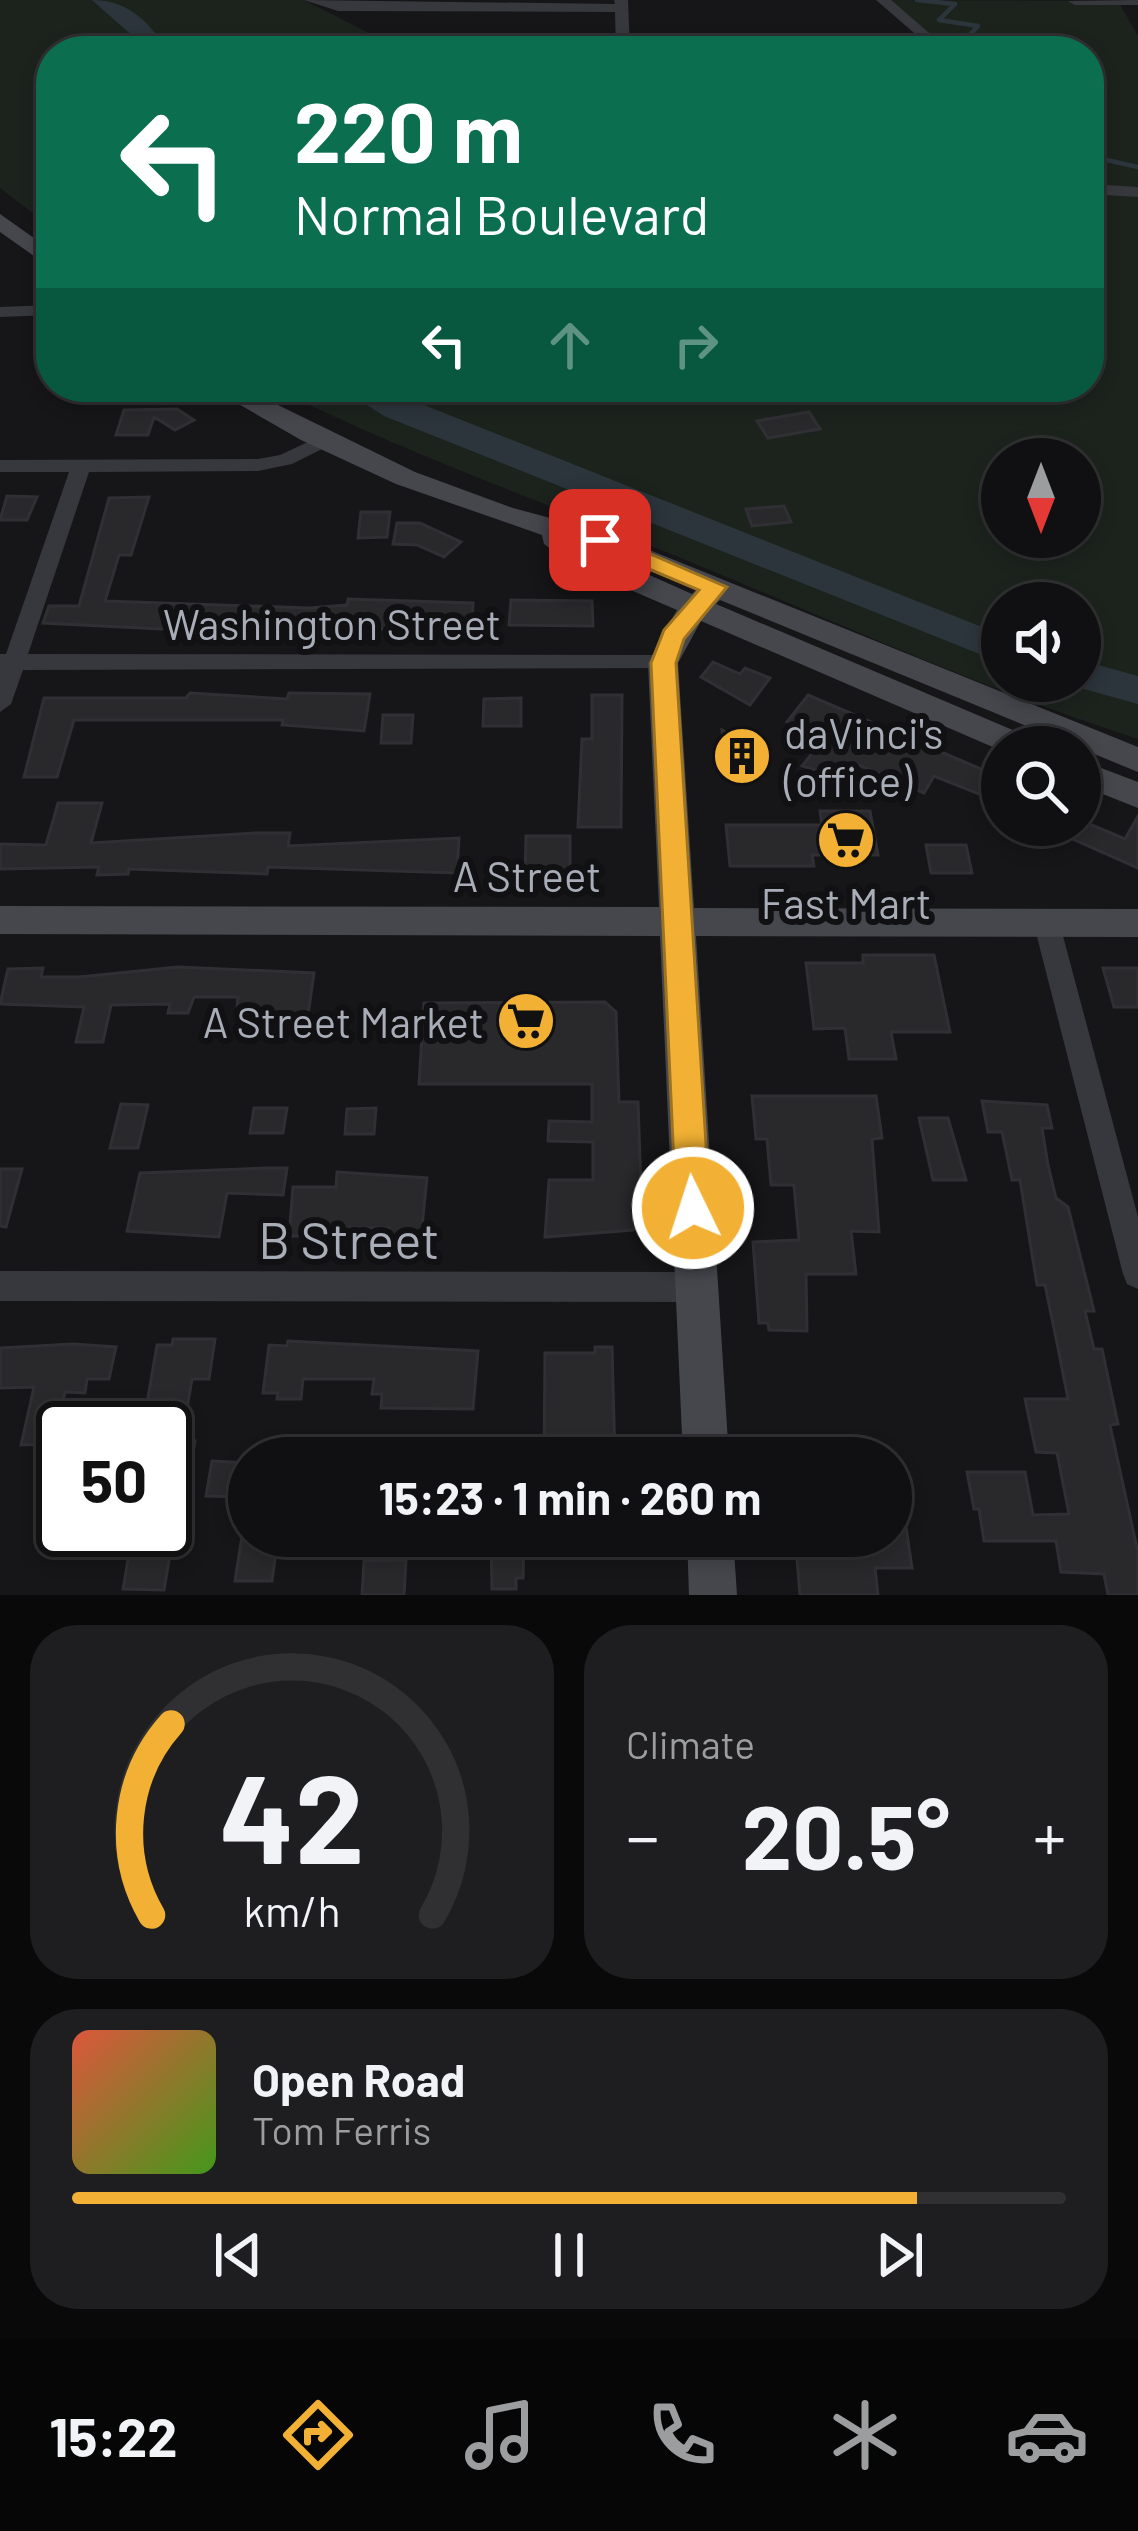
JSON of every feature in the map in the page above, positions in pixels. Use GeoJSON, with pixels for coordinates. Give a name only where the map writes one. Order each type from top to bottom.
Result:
{"type":"FeatureCollection","features":[{"type":"Feature","properties":{"kind":"main road"},"geometry":{"type":"LineString","coordinates":[[0,221],[36,249]]}},
{"type":"Feature","properties":{"kind":"main road"},"geometry":{"type":"LineString","coordinates":[[251,402],[325,440],[537,527],[580,556],[697,594],[1011,726]]}},
{"type":"Feature","properties":{"kind":"main road"},"geometry":{"type":"LineString","coordinates":[[697,594],[664,663],[705,1437]]}},
{"type":"Feature","properties":{"kind":"main road"},"geometry":{"type":"LineString","coordinates":[[1101,745],[1138,751]]}},
{"type":"Feature","properties":{"kind":"main road"},"geometry":{"type":"LineString","coordinates":[[1101,751],[1138,760]]}},
{"type":"Feature","properties":{"kind":"main road"},"geometry":{"type":"LineString","coordinates":[[1101,781],[1138,796]]}},
{"type":"Feature","properties":{"kind":"main road","name":"A Street"},"geometry":{"type":"LineString","coordinates":[[0,920],[1134,920]]}},
{"type":"Feature","properties":{"kind":"main road"},"geometry":{"type":"LineString","coordinates":[[711,1557],[713,1595]]}},
{"type":"Feature","properties":{"kind":"street"},"geometry":{"type":"LineString","coordinates":[[311,0],[338,7],[621,4],[622,36]]}},
{"type":"Feature","properties":{"kind":"street"},"geometry":{"type":"LineString","coordinates":[[884,0],[926,36]]}},
{"type":"Feature","properties":{"kind":"street"},"geometry":{"type":"LineString","coordinates":[[1075,1],[1138,2]]}},
{"type":"Feature","properties":{"kind":"street"},"geometry":{"type":"LineString","coordinates":[[1104,190],[1138,192]]}},
{"type":"Feature","properties":{"kind":"street"},"geometry":{"type":"LineString","coordinates":[[0,312],[36,311]]}},
{"type":"Feature","properties":{"kind":"street"},"geometry":{"type":"LineString","coordinates":[[0,466],[258,465],[285,460],[325,440]]}},
{"type":"Feature","properties":{"kind":"street"},"geometry":{"type":"LineString","coordinates":[[0,704],[7,662],[81,466]]}},
{"type":"Feature","properties":{"kind":"street","name":"Washington Street"},"geometry":{"type":"LineString","coordinates":[[7,662],[664,663]]}},
{"type":"Feature","properties":{"kind":"street"},"geometry":{"type":"LineString","coordinates":[[1046,921],[1138,1274]]}},
{"type":"Feature","properties":{"kind":"street","name":"B Street"},"geometry":{"type":"LineString","coordinates":[[0,1286],[698,1287]]}},
{"type":"Feature","properties":{"kind":"shaded area"},"geometry":{"type":"Polygon","coordinates":[[[0,0],[304,0],[375,36],[36,36],[36,216],[0,188],[0,0]]]}},
{"type":"Feature","properties":{"kind":"shaded area"},"geometry":{"type":"Polygon","coordinates":[[[883,0],[1118,1],[1138,36],[1138,739],[1033,702],[1101,702],[1101,582],[981,582],[981,682],[303,402],[1104,402],[1104,36],[925,36],[883,0]]]}},
{"type":"Feature","properties":{"kind":"building"},"geometry":{"type":"Polygon","coordinates":[[[177,409],[194,420],[175,430],[154,417],[148,435],[116,435],[124,410],[177,409]]]}},
{"type":"Feature","properties":{"kind":"building"},"geometry":{"type":"Polygon","coordinates":[[[809,412],[820,429],[768,438],[757,421],[809,412]]]}},
{"type":"Feature","properties":{"kind":"building"},"geometry":{"type":"Polygon","coordinates":[[[7,496],[37,497],[27,520],[0,520],[7,496]]]}},
{"type":"Feature","properties":{"kind":"building"},"geometry":{"type":"Polygon","coordinates":[[[149,497],[131,555],[119,555],[105,601],[309,608],[347,605],[348,599],[473,603],[472,627],[344,630],[233,624],[161,629],[43,623],[49,606],[79,606],[109,498],[149,497]]]}},
{"type":"Feature","properties":{"kind":"building"},"geometry":{"type":"Polygon","coordinates":[[[784,506],[791,522],[752,526],[746,509],[784,506]]]}},
{"type":"Feature","properties":{"kind":"building"},"geometry":{"type":"Polygon","coordinates":[[[361,512],[390,512],[387,537],[358,538],[361,512]]]}},
{"type":"Feature","properties":{"kind":"building"},"geometry":{"type":"Polygon","coordinates":[[[397,523],[420,523],[461,542],[444,557],[417,545],[393,544],[397,523]]]}},
{"type":"Feature","properties":{"kind":"building"},"geometry":{"type":"Polygon","coordinates":[[[511,600],[592,601],[593,626],[509,625],[511,600]]]}},
{"type":"Feature","properties":{"kind":"building"},"geometry":{"type":"Polygon","coordinates":[[[713,662],[740,674],[745,668],[770,678],[750,705],[701,677],[713,662]]]}},
{"type":"Feature","properties":{"kind":"building"},"geometry":{"type":"Polygon","coordinates":[[[190,693],[287,699],[289,693],[370,694],[364,731],[282,725],[283,720],[74,720],[57,777],[24,777],[44,698],[186,698],[190,693]]]}},
{"type":"Feature","properties":{"kind":"building"},"geometry":{"type":"Polygon","coordinates":[[[592,695],[622,695],[621,827],[578,827],[582,739],[592,739],[592,695]]]}},
{"type":"Feature","properties":{"kind":"building"},"geometry":{"type":"Polygon","coordinates":[[[808,695],[981,769],[981,795],[934,776],[924,793],[854,763],[844,779],[802,766],[814,751],[803,746],[813,733],[787,722],[808,695]]]}},
{"type":"Feature","properties":{"kind":"building"},"geometry":{"type":"Polygon","coordinates":[[[521,698],[521,726],[483,726],[484,699],[521,698]]]}},
{"type":"Feature","properties":{"kind":"building"},"geometry":{"type":"Polygon","coordinates":[[[383,715],[413,715],[411,743],[381,743],[383,715]]]}},
{"type":"Feature","properties":{"kind":"building","name":"daVinci's (office)"},"geometry":{"type":"Polygon","coordinates":[[[722,730],[759,752],[761,773],[726,773],[722,730]]]}},
{"type":"Feature","properties":{"kind":"building"},"geometry":{"type":"Polygon","coordinates":[[[58,803],[102,803],[91,843],[256,833],[290,833],[288,846],[459,838],[457,873],[268,867],[267,874],[129,869],[128,874],[97,875],[99,867],[0,869],[0,844],[46,845],[58,803]]]}},
{"type":"Feature","properties":{"kind":"building"},"geometry":{"type":"Polygon","coordinates":[[[820,811],[870,811],[878,855],[812,855],[814,866],[730,866],[726,825],[822,825],[820,811]]]}},
{"type":"Feature","properties":{"kind":"building"},"geometry":{"type":"Polygon","coordinates":[[[1138,816],[1138,868],[1088,846],[1101,846],[1101,829],[1125,839],[1138,816]]]}},
{"type":"Feature","properties":{"kind":"building"},"geometry":{"type":"Polygon","coordinates":[[[526,836],[570,836],[570,878],[525,878],[526,836]]]}},
{"type":"Feature","properties":{"kind":"building"},"geometry":{"type":"Polygon","coordinates":[[[926,845],[966,845],[972,873],[931,873],[926,845]]]}},
{"type":"Feature","properties":{"kind":"building"},"geometry":{"type":"Polygon","coordinates":[[[863,955],[934,955],[950,1032],[891,1032],[896,1059],[849,1059],[845,1028],[814,1029],[806,963],[863,963],[863,955]]]}},
{"type":"Feature","properties":{"kind":"building"},"geometry":{"type":"Polygon","coordinates":[[[178,967],[314,973],[306,1029],[264,1029],[268,1008],[237,1007],[238,997],[194,997],[188,1013],[168,1013],[170,1004],[111,1005],[103,1042],[76,1042],[84,1007],[0,1004],[8,969],[43,968],[41,977],[79,977],[178,967]]]}},
{"type":"Feature","properties":{"kind":"building"},"geometry":{"type":"Polygon","coordinates":[[[1103,968],[1138,968],[1138,1007],[1114,1007],[1103,968]]]}},
{"type":"Feature","properties":{"kind":"building"},"geometry":{"type":"Polygon","coordinates":[[[605,1002],[616,1012],[619,1102],[638,1102],[642,1217],[633,1230],[545,1237],[549,1180],[593,1180],[593,1142],[548,1141],[549,1121],[592,1122],[592,1084],[419,1084],[424,1003],[605,1002]]]}},
{"type":"Feature","properties":{"kind":"building"},"geometry":{"type":"Polygon","coordinates":[[[752,1096],[876,1096],[882,1138],[872,1139],[879,1232],[851,1231],[856,1274],[806,1274],[807,1331],[769,1330],[768,1323],[759,1323],[753,1242],[799,1240],[794,1185],[771,1185],[767,1139],[756,1139],[752,1096]]]}},
{"type":"Feature","properties":{"kind":"building"},"geometry":{"type":"Polygon","coordinates":[[[982,1101],[1047,1105],[1052,1128],[1042,1128],[1048,1165],[1056,1198],[1068,1207],[1094,1311],[1085,1311],[1094,1349],[1102,1349],[1118,1424],[1110,1425],[1138,1553],[1138,1595],[1108,1595],[1104,1574],[1061,1572],[1056,1541],[984,1541],[967,1472],[1025,1472],[1033,1515],[1069,1514],[1057,1453],[1036,1452],[1025,1399],[1068,1399],[1045,1285],[1037,1285],[1020,1180],[1012,1180],[1002,1132],[988,1132],[982,1101]]]}},
{"type":"Feature","properties":{"kind":"building"},"geometry":{"type":"Polygon","coordinates":[[[121,1104],[148,1105],[138,1148],[110,1148],[121,1104]]]}},
{"type":"Feature","properties":{"kind":"building"},"geometry":{"type":"Polygon","coordinates":[[[254,1108],[287,1108],[283,1133],[250,1133],[254,1108]]]}},
{"type":"Feature","properties":{"kind":"building"},"geometry":{"type":"Polygon","coordinates":[[[376,1108],[374,1134],[345,1134],[347,1109],[376,1108]]]}},
{"type":"Feature","properties":{"kind":"building"},"geometry":{"type":"Polygon","coordinates":[[[919,1118],[948,1118],[966,1180],[933,1180],[919,1118]]]}},
{"type":"Feature","properties":{"kind":"building"},"geometry":{"type":"Polygon","coordinates":[[[287,1168],[283,1195],[227,1193],[219,1237],[127,1231],[140,1173],[287,1168]]]}},
{"type":"Feature","properties":{"kind":"building"},"geometry":{"type":"Polygon","coordinates":[[[0,1169],[22,1169],[6,1227],[0,1226],[0,1169]]]}},
{"type":"Feature","properties":{"kind":"building"},"geometry":{"type":"Polygon","coordinates":[[[337,1172],[427,1178],[421,1236],[388,1237],[389,1228],[318,1228],[317,1236],[289,1236],[293,1187],[336,1187],[337,1172]]]}},
{"type":"Feature","properties":{"kind":"building"},"geometry":{"type":"Polygon","coordinates":[[[173,1339],[215,1339],[209,1379],[192,1379],[188,1401],[147,1401],[157,1345],[172,1345],[173,1339]]]}},
{"type":"Feature","properties":{"kind":"building"},"geometry":{"type":"Polygon","coordinates":[[[288,1341],[478,1351],[473,1409],[381,1408],[382,1394],[372,1394],[374,1379],[303,1379],[301,1399],[277,1399],[278,1393],[263,1393],[269,1345],[287,1346],[288,1341]]]}},
{"type":"Feature","properties":{"kind":"building"},"geometry":{"type":"Polygon","coordinates":[[[116,1347],[109,1379],[87,1379],[85,1393],[65,1392],[63,1401],[36,1401],[36,1445],[21,1445],[34,1387],[0,1388],[0,1348],[116,1347]]]}},
{"type":"Feature","properties":{"kind":"building"},"geometry":{"type":"Polygon","coordinates":[[[595,1347],[612,1347],[614,1437],[544,1437],[545,1353],[595,1353],[595,1347]]]}},
{"type":"Feature","properties":{"kind":"building"},"geometry":{"type":"Polygon","coordinates":[[[212,1461],[228,1462],[228,1497],[206,1496],[212,1461]]]}},
{"type":"Feature","properties":{"kind":"building"},"geometry":{"type":"Polygon","coordinates":[[[128,1557],[170,1557],[164,1590],[123,1589],[128,1557]]]}},
{"type":"Feature","properties":{"kind":"building"},"geometry":{"type":"Polygon","coordinates":[[[239,1557],[275,1557],[272,1581],[235,1581],[239,1557]]]}},
{"type":"Feature","properties":{"kind":"building"},"geometry":{"type":"Polygon","coordinates":[[[491,1557],[524,1557],[523,1578],[516,1578],[516,1589],[492,1589],[491,1557]]]}},
{"type":"Feature","properties":{"kind":"building"},"geometry":{"type":"Polygon","coordinates":[[[797,1557],[910,1557],[912,1568],[875,1568],[878,1595],[800,1595],[797,1557]]]}},
{"type":"Feature","properties":{"kind":"building"},"geometry":{"type":"Polygon","coordinates":[[[406,1560],[404,1595],[362,1595],[364,1561],[406,1560]]]}},
{"type":"Feature","properties":{"kind":"waterway"},"geometry":{"type":"LineString","coordinates":[[103,0],[146,36]]}},
{"type":"Feature","properties":{"kind":"waterway"},"geometry":{"type":"LineString","coordinates":[[917,0],[955,4],[939,20],[978,26],[969,36]]}},
{"type":"Feature","properties":{"kind":"waterway"},"geometry":{"type":"LineString","coordinates":[[1104,159],[1138,167]]}},
{"type":"Feature","properties":{"kind":"waterway"},"geometry":{"type":"LineString","coordinates":[[383,402],[981,642]]}},
{"type":"Feature","properties":{"kind":"waterway"},"geometry":{"type":"LineString","coordinates":[[1101,680],[1138,690]]}},
{"type":"Feature","properties":{"kind":"place","name":"daVinci's (office)"},"geometry":{"type":"Point","coordinates":[742,756]}},
{"type":"Feature","properties":{"kind":"place","name":"Fast Mart"},"geometry":{"type":"Point","coordinates":[846,840]}},
{"type":"Feature","properties":{"kind":"place","name":"A Street Market"},"geometry":{"type":"Point","coordinates":[526,1021]}},
{"type":"Feature","properties":{"kind":"route"},"geometry":{"type":"LineString","coordinates":[[600,540],[715,587],[678,628],[664,663],[693,1208]]}}]}
